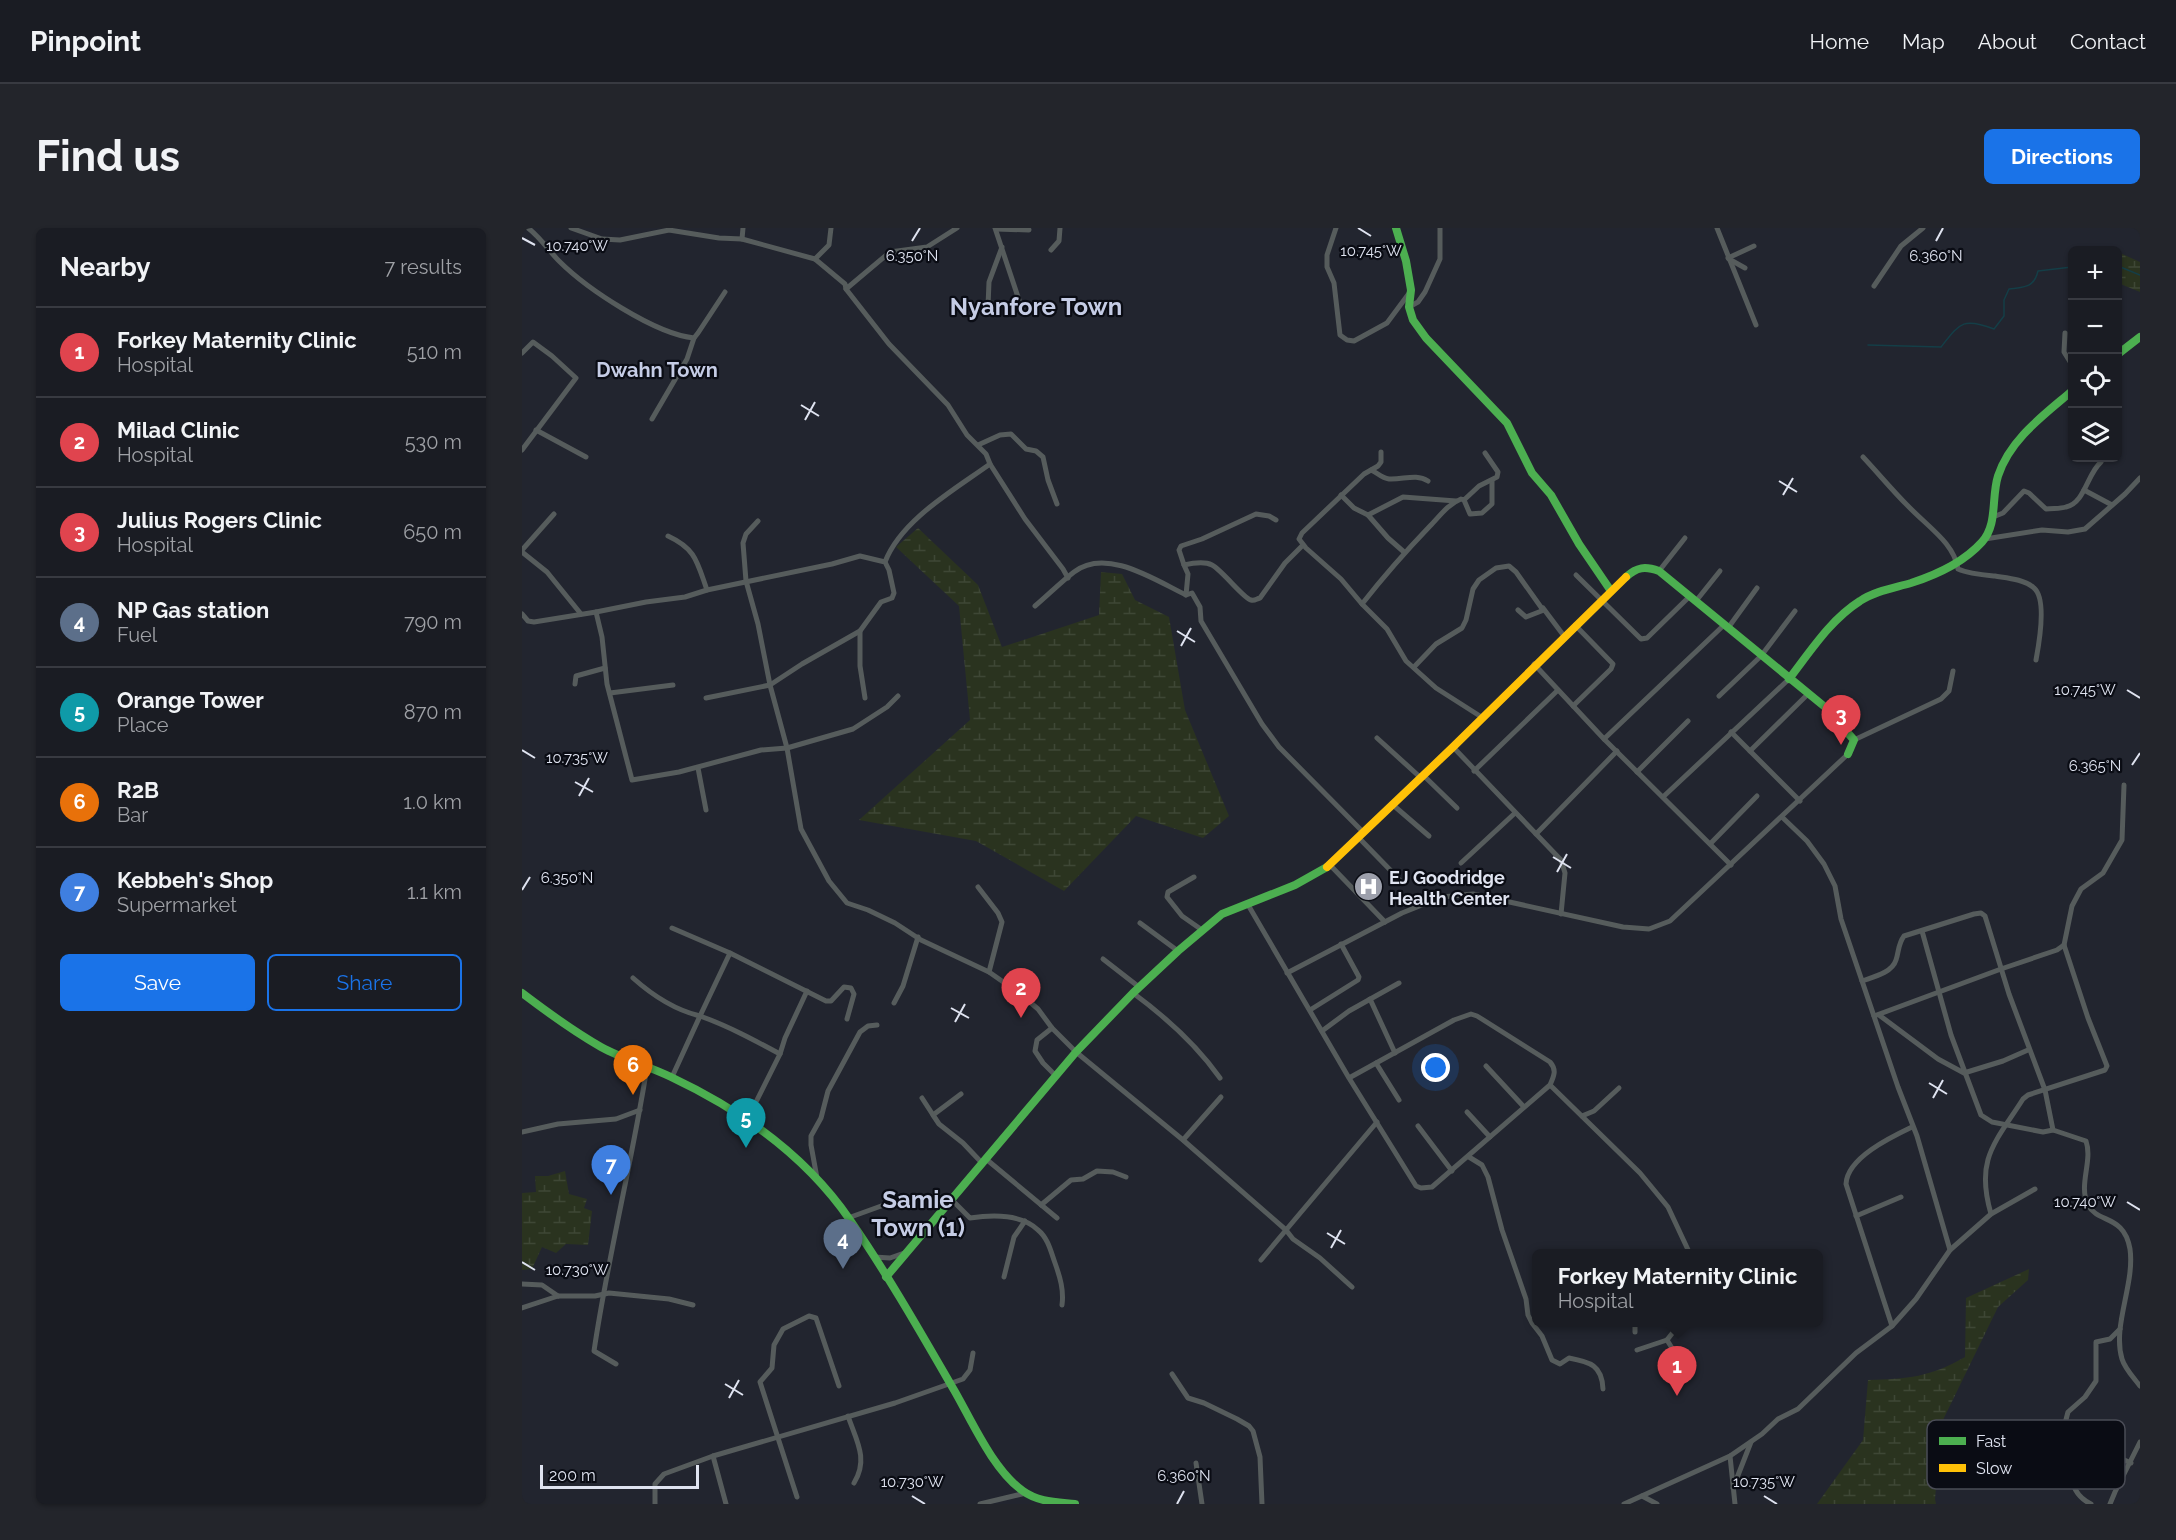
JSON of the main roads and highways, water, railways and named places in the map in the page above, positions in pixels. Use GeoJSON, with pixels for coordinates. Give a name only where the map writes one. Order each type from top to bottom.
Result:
{"type":"FeatureCollection","features":[{"type":"Feature","properties":{"kind":"waterway"},"geometry":{"type":"LineString","coordinates":[[1868,345],[1941,347],[1963,324],[1975,323],[1994,329],[2004,316],[2004,300],[2009,289],[2031,284],[2038,271],[2068,267]]}},
{"type":"Feature","properties":{"kind":"waterway"},"geometry":{"type":"LineString","coordinates":[[2122,268],[2140,275]]}},
{"type":"Feature","properties":{"kind":"place","name":"Julius Rogers Clinic"},"geometry":{"type":"Point","coordinates":[1841,745]}},
{"type":"Feature","properties":{"kind":"place","name":"EJ Goodridge Health Center"},"geometry":{"type":"Point","coordinates":[1368,887]}},
{"type":"Feature","properties":{"kind":"place","name":"Milad Clinic"},"geometry":{"type":"Point","coordinates":[1021,1018]}},
{"type":"Feature","properties":{"kind":"place","name":"R2B"},"geometry":{"type":"Point","coordinates":[633,1095]}},
{"type":"Feature","properties":{"kind":"place","name":"Orange Tower"},"geometry":{"type":"Point","coordinates":[746,1148]}},
{"type":"Feature","properties":{"kind":"place","name":"Kebbeh's Shop"},"geometry":{"type":"Point","coordinates":[611,1195]}},
{"type":"Feature","properties":{"kind":"place","name":"NP Gas station"},"geometry":{"type":"Point","coordinates":[843,1269]}},
{"type":"Feature","properties":{"kind":"place","name":"Forkey Maternity Clinic"},"geometry":{"type":"Point","coordinates":[1677,1396]}},
{"type":"Feature","properties":{"kind":"district","name":"Nyanfore Town"},"geometry":{"type":"Point","coordinates":[1036,306]}},
{"type":"Feature","properties":{"kind":"district","name":"Dwahn Town"},"geometry":{"type":"Point","coordinates":[657,370]}},
{"type":"Feature","properties":{"kind":"district","name":"Samie Town (1)"},"geometry":{"type":"Point","coordinates":[918,1213]}}]}
